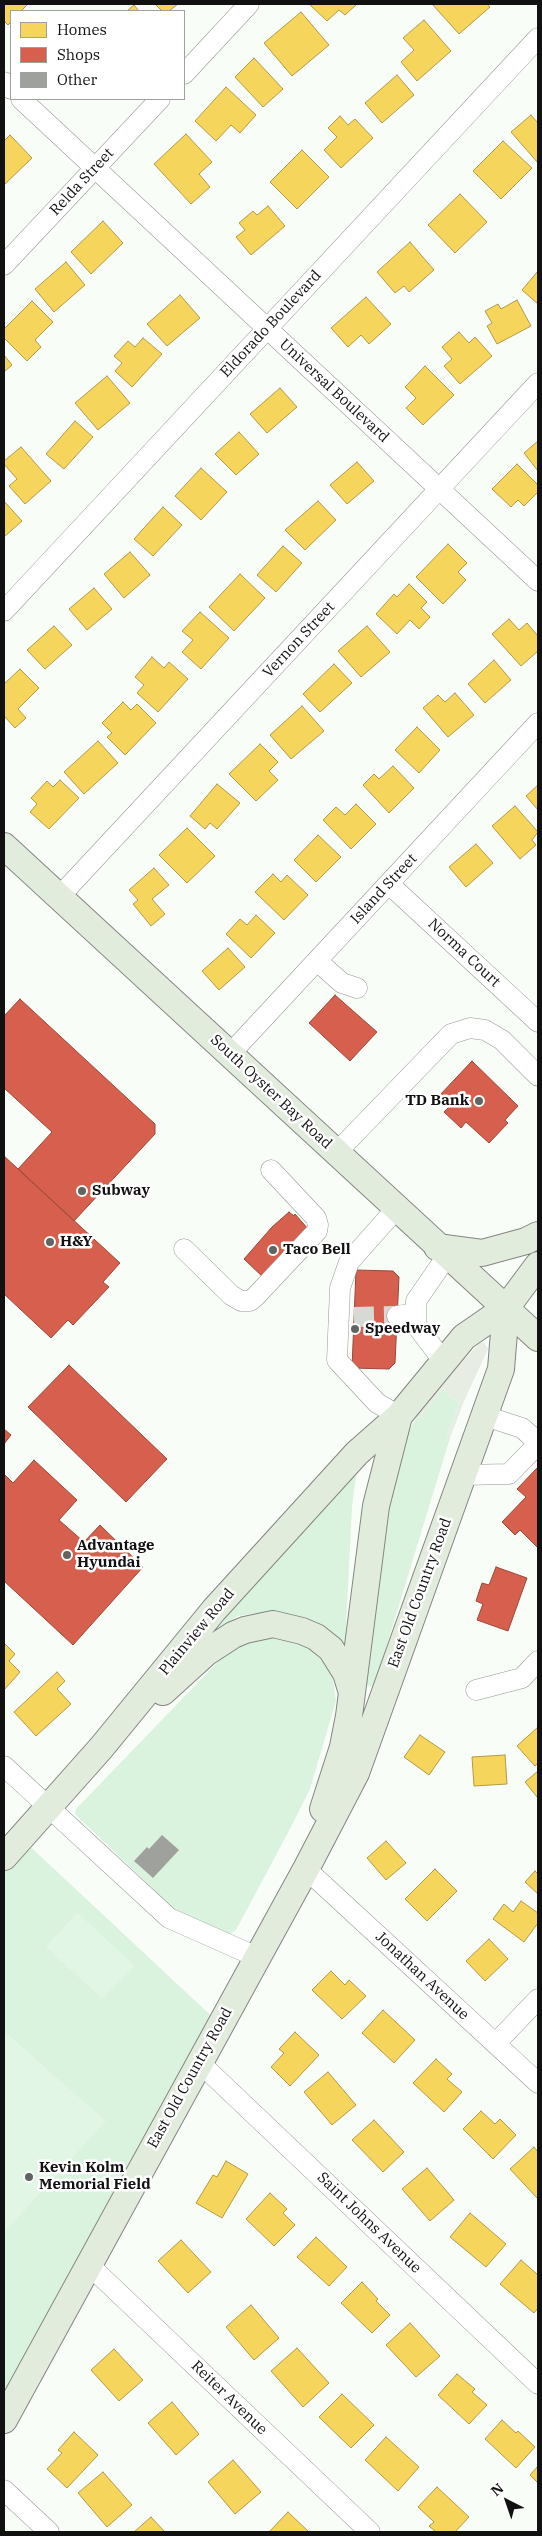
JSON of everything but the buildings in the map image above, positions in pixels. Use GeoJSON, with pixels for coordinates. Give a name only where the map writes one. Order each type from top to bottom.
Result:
{"type":"FeatureCollection","features":[{"type":"Feature","properties":{"kind":"main road","name":"South Oyster Bay Road"},"geometry":{"type":"LineString","coordinates":[[4,846],[442,1252],[538,1338]]}},
{"type":"Feature","properties":{"kind":"main road"},"geometry":{"type":"LineString","coordinates":[[442,1252],[482,1253],[526,1241],[538,1235]]}},
{"type":"Feature","properties":{"kind":"main road"},"geometry":{"type":"LineString","coordinates":[[506,1308],[538,1265]]}},
{"type":"Feature","properties":{"kind":"main road","name":"Plainview Road"},"geometry":{"type":"LineString","coordinates":[[4,1857],[101,1748],[214,1610],[357,1453],[399,1416],[464,1337],[506,1308]]}},
{"type":"Feature","properties":{"kind":"main road","name":"East Old Country Road"},"geometry":{"type":"LineString","coordinates":[[4,2420],[306,1869],[356,1773],[501,1369],[506,1308]]}},
{"type":"Feature","properties":{"kind":"main road","name":"East Old Country Road"},"geometry":{"type":"LineString","coordinates":[[306,1869],[343,1747],[352,1696],[376,1506],[399,1416]]}},
{"type":"Feature","properties":{"kind":"main road"},"geometry":{"type":"LineString","coordinates":[[101,1748],[207,1652],[233,1635],[260,1626],[273,1624],[288,1627],[316,1638],[331,1649],[346,1673],[352,1696]]}},
{"type":"Feature","properties":{"kind":"street"},"geometry":{"type":"LineString","coordinates":[[185,73],[249,4]]}},
{"type":"Feature","properties":{"kind":"street","name":"Eldorado Boulevard"},"geometry":{"type":"LineString","coordinates":[[4,611],[538,38]]}},
{"type":"Feature","properties":{"kind":"street","name":"Universal Boulevard"},"geometry":{"type":"LineString","coordinates":[[22,100],[538,582]]}},
{"type":"Feature","properties":{"kind":"street","name":"Relda Street"},"geometry":{"type":"LineString","coordinates":[[4,265],[159,100]]}},
{"type":"Feature","properties":{"kind":"street","name":"Vernon Street"},"geometry":{"type":"LineString","coordinates":[[59,898],[538,383]]}},
{"type":"Feature","properties":{"kind":"street","name":"Island Street"},"geometry":{"type":"LineString","coordinates":[[230,1054],[538,723]]}},
{"type":"Feature","properties":{"kind":"street","name":"Norma Court"},"geometry":{"type":"LineString","coordinates":[[389,884],[538,1022]]}},
{"type":"Feature","properties":{"kind":"street"},"geometry":{"type":"LineString","coordinates":[[317,961],[342,983],[357,988]]}},
{"type":"Feature","properties":{"kind":"street"},"geometry":{"type":"LineString","coordinates":[[336,1153],[451,1034],[470,1028],[485,1030],[502,1040],[538,1076]]}},
{"type":"Feature","properties":{"kind":"street"},"geometry":{"type":"LineString","coordinates":[[184,1249],[231,1295],[241,1301],[250,1301],[255,1297],[318,1231],[316,1218],[271,1170]]}},
{"type":"Feature","properties":{"kind":"street"},"geometry":{"type":"LineString","coordinates":[[396,1209],[349,1262],[340,1288],[346,1318],[337,1360],[377,1403],[399,1416]]}},
{"type":"Feature","properties":{"kind":"street"},"geometry":{"type":"LineString","coordinates":[[442,1252],[416,1301],[406,1314],[444,1362]]}},
{"type":"Feature","properties":{"kind":"street"},"geometry":{"type":"LineString","coordinates":[[462,1476],[509,1474],[538,1443],[522,1428],[485,1416]]}},
{"type":"Feature","properties":{"kind":"street"},"geometry":{"type":"LineString","coordinates":[[476,1690],[522,1678],[538,1661]]}},
{"type":"Feature","properties":{"kind":"street"},"geometry":{"type":"LineString","coordinates":[[4,1766],[169,1918],[257,1957]]}},
{"type":"Feature","properties":{"kind":"street","name":"Jonathan Avenue"},"geometry":{"type":"LineString","coordinates":[[306,1869],[538,2083]]}},
{"type":"Feature","properties":{"kind":"street"},"geometry":{"type":"LineString","coordinates":[[496,2043],[538,1999]]}},
{"type":"Feature","properties":{"kind":"street","name":"Saint Johns Avenue"},"geometry":{"type":"LineString","coordinates":[[199,2062],[538,2384]]}},
{"type":"Feature","properties":{"kind":"street","name":"Reiter Avenue"},"geometry":{"type":"LineString","coordinates":[[88,2264],[370,2532]]}},
{"type":"Feature","properties":{"kind":"street"},"geometry":{"type":"LineString","coordinates":[[4,2490],[49,2532]]}},
{"type":"Feature","properties":{"kind":"green space"},"geometry":{"type":"Polygon","coordinates":[[[443,1388],[451,1399],[460,1400],[447,1436],[450,1438],[374,1687],[364,1685],[375,1582],[400,1448],[417,1416],[420,1418],[443,1388]]]}},
{"type":"Feature","properties":{"kind":"green space"},"geometry":{"type":"Polygon","coordinates":[[[358,1461],[352,1507],[345,1645],[343,1647],[308,1621],[274,1611],[238,1616],[211,1633],[358,1461]]]}},
{"type":"Feature","properties":{"kind":"green space"},"geometry":{"type":"Polygon","coordinates":[[[263,1635],[289,1638],[314,1652],[332,1672],[336,1701],[310,1789],[236,1930],[230,1934],[222,1933],[174,1909],[75,1814],[76,1809],[238,1641],[263,1635]]]}},
{"type":"Feature","properties":{"kind":"green space"},"geometry":{"type":"Polygon","coordinates":[[[21,1838],[220,2024],[4,2418],[4,1857],[21,1838]]]}},
{"type":"Feature","properties":{"kind":"green space"},"geometry":{"type":"Polygon","coordinates":[[[77,1912],[135,1966],[102,1999],[46,1947],[77,1912]]]}},
{"type":"Feature","properties":{"kind":"green space","name":"Kevin Kolm Memorial Field"},"geometry":{"type":"Polygon","coordinates":[[[4,2031],[106,2121],[4,2233],[4,2031]]]}},
{"type":"Feature","properties":{"kind":"shaded area"},"geometry":{"type":"Polygon","coordinates":[[[480,1343],[484,1343],[488,1349],[464,1401],[450,1438],[447,1436],[460,1400],[451,1399],[443,1388],[420,1419],[417,1416],[432,1393],[480,1343]]]}},
{"type":"Feature","properties":{"kind":"tunnel"},"geometry":{"type":"LineString","coordinates":[[354,1317],[397,1316]]}},
{"type":"Feature","properties":{"kind":"place","name":"TD Bank"},"geometry":{"type":"Point","coordinates":[479,1101]}},
{"type":"Feature","properties":{"kind":"place","name":"Subway"},"geometry":{"type":"Point","coordinates":[82,1191]}},
{"type":"Feature","properties":{"kind":"place","name":"H&Y"},"geometry":{"type":"Point","coordinates":[50,1242]}},
{"type":"Feature","properties":{"kind":"place","name":"Taco Bell"},"geometry":{"type":"Point","coordinates":[273,1250]}},
{"type":"Feature","properties":{"kind":"place","name":"Speedway"},"geometry":{"type":"Point","coordinates":[355,1329]}},
{"type":"Feature","properties":{"kind":"place","name":"Advantage Hyundai"},"geometry":{"type":"Point","coordinates":[67,1555]}},
{"type":"Feature","properties":{"kind":"place","name":"Kevin Kolm Memorial Field"},"geometry":{"type":"Point","coordinates":[29,2177]}}]}
